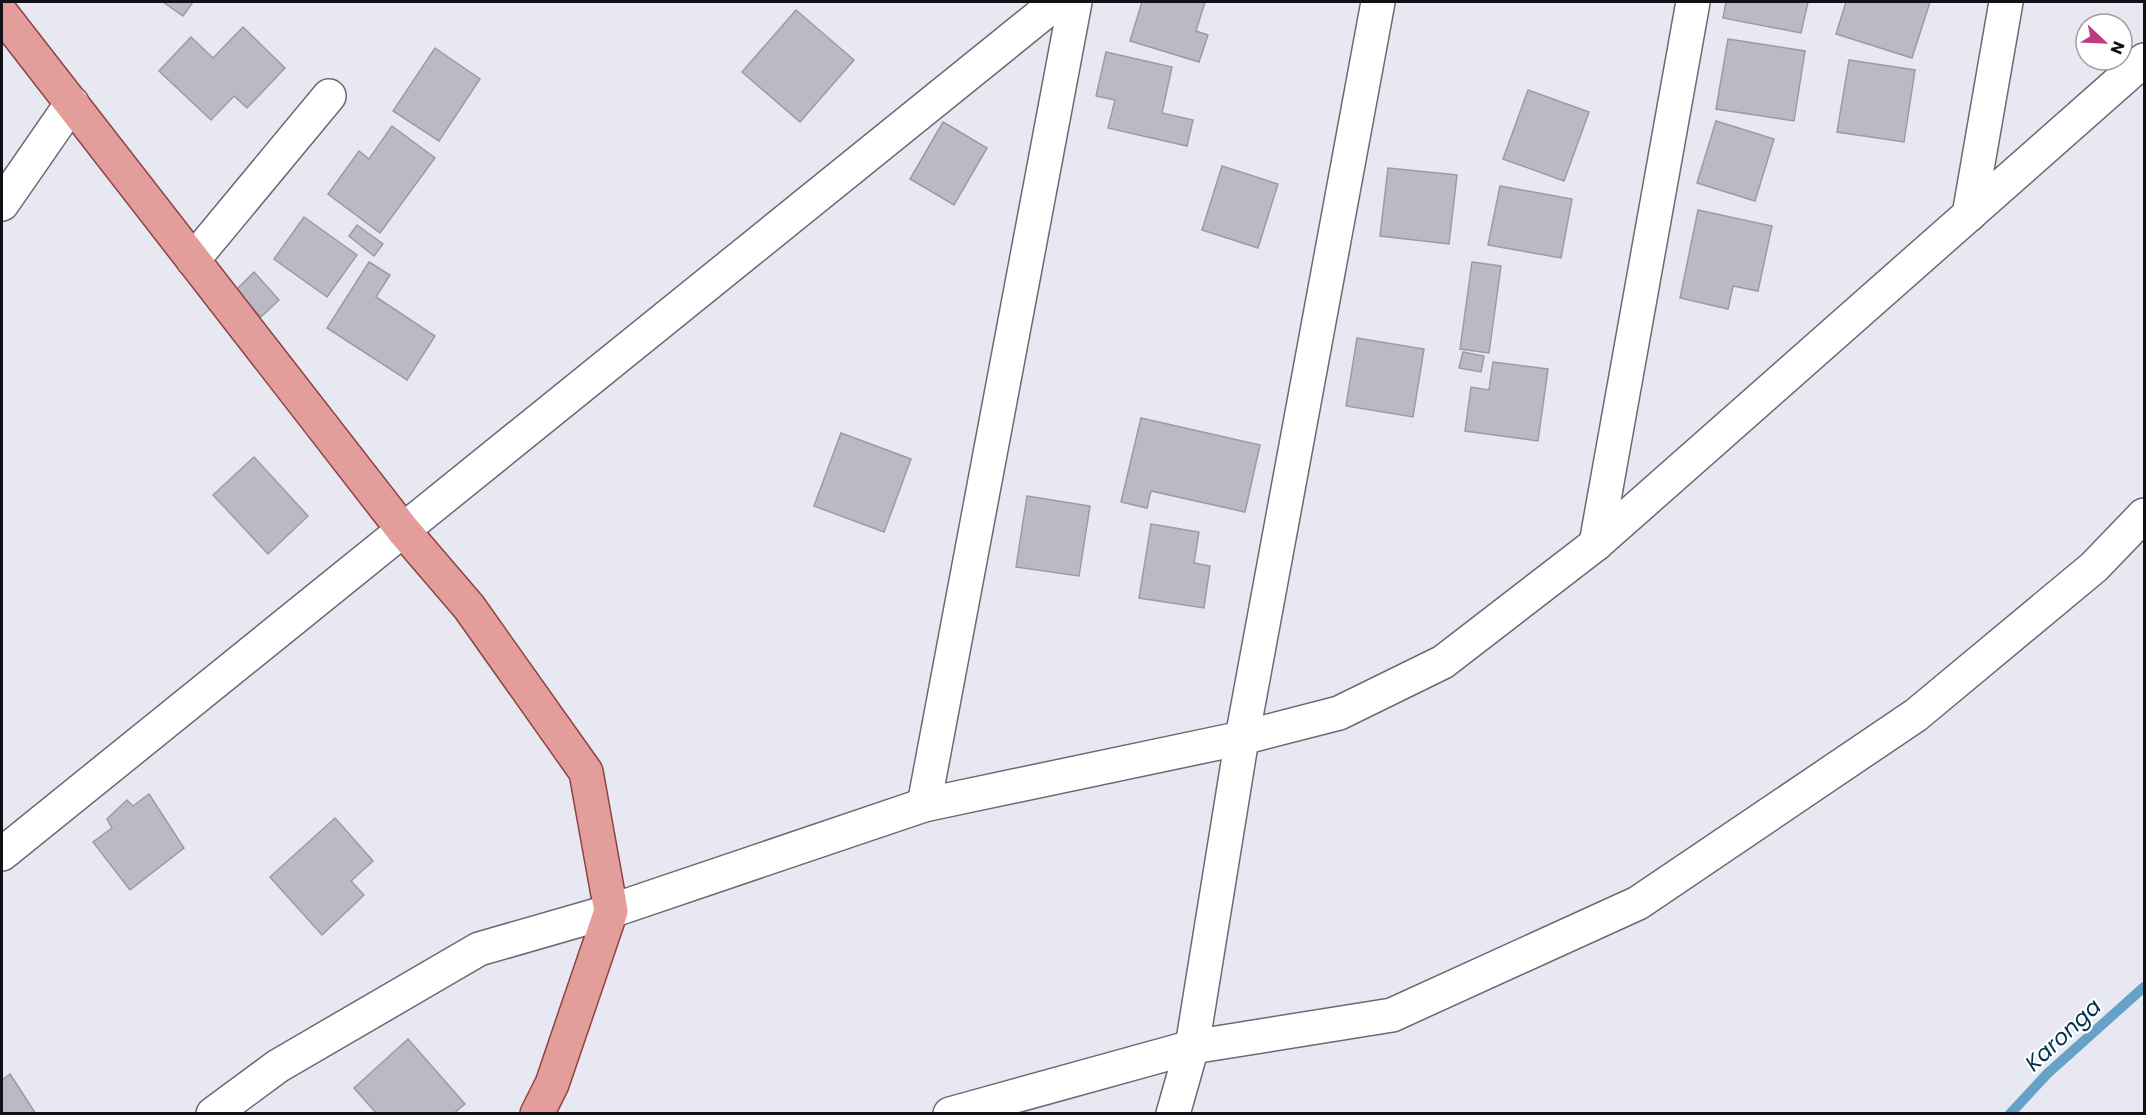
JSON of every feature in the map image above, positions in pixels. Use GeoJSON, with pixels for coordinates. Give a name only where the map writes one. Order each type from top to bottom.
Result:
{"type":"FeatureCollection","features":[{"type":"Feature","properties":{"kind":"main road"},"geometry":{"type":"LineString","coordinates":[[2,14],[403,530],[469,607],[586,772],[611,911],[552,1084],[537,1113]]}},
{"type":"Feature","properties":{"kind":"street"},"geometry":{"type":"LineString","coordinates":[[2,854],[1057,2]]}},
{"type":"Feature","properties":{"kind":"street"},"geometry":{"type":"LineString","coordinates":[[924,805],[1075,2]]}},
{"type":"Feature","properties":{"kind":"street"},"geometry":{"type":"LineString","coordinates":[[1173,1113],[1192,1047],[1242,738],[1378,2]]}},
{"type":"Feature","properties":{"kind":"street"},"geometry":{"type":"LineString","coordinates":[[1596,544],[1693,2]]}},
{"type":"Feature","properties":{"kind":"street"},"geometry":{"type":"LineString","coordinates":[[1969,215],[2006,2]]}},
{"type":"Feature","properties":{"kind":"street"},"geometry":{"type":"LineString","coordinates":[[213,1113],[278,1066],[479,949],[611,911],[924,805],[1242,738],[1339,713],[1443,662],[1596,544],[2145,60]]}},
{"type":"Feature","properties":{"kind":"street"},"geometry":{"type":"LineString","coordinates":[[193,260],[329,96]]}},
{"type":"Feature","properties":{"kind":"street"},"geometry":{"type":"LineString","coordinates":[[2,204],[72,103]]}},
{"type":"Feature","properties":{"kind":"street"},"geometry":{"type":"LineString","coordinates":[[950,1113],[1192,1047],[1392,1016],[1638,903],[1916,715],[2094,567],[2145,515]]}},
{"type":"Feature","properties":{"kind":"building"},"geometry":{"type":"Polygon","coordinates":[[[163,2],[193,2],[183,16],[163,2]]]}},
{"type":"Feature","properties":{"kind":"building"},"geometry":{"type":"Polygon","coordinates":[[[1142,2],[1205,2],[1196,31],[1208,35],[1199,62],[1130,41],[1142,2]]]}},
{"type":"Feature","properties":{"kind":"building"},"geometry":{"type":"Polygon","coordinates":[[[1726,2],[1808,2],[1801,33],[1723,18],[1726,2]]]}},
{"type":"Feature","properties":{"kind":"building"},"geometry":{"type":"Polygon","coordinates":[[[1846,2],[1930,2],[1912,58],[1836,34],[1846,2]]]}},
{"type":"Feature","properties":{"kind":"building"},"geometry":{"type":"Polygon","coordinates":[[[796,10],[854,60],[800,122],[742,72],[796,10]]]}},
{"type":"Feature","properties":{"kind":"building"},"geometry":{"type":"Polygon","coordinates":[[[243,27],[285,68],[247,108],[234,96],[211,120],[159,71],[191,37],[213,58],[243,27]]]}},
{"type":"Feature","properties":{"kind":"building"},"geometry":{"type":"Polygon","coordinates":[[[1728,39],[1805,51],[1794,121],[1716,109],[1728,39]]]}},
{"type":"Feature","properties":{"kind":"building"},"geometry":{"type":"Polygon","coordinates":[[[435,48],[480,79],[439,141],[393,111],[435,48]]]}},
{"type":"Feature","properties":{"kind":"building"},"geometry":{"type":"Polygon","coordinates":[[[1106,52],[1172,67],[1162,113],[1193,120],[1187,146],[1108,128],[1115,100],[1096,96],[1106,52]]]}},
{"type":"Feature","properties":{"kind":"building"},"geometry":{"type":"Polygon","coordinates":[[[1849,60],[1915,70],[1904,142],[1837,132],[1849,60]]]}},
{"type":"Feature","properties":{"kind":"building"},"geometry":{"type":"Polygon","coordinates":[[[1528,90],[1589,112],[1564,181],[1503,159],[1528,90]]]}},
{"type":"Feature","properties":{"kind":"building"},"geometry":{"type":"Polygon","coordinates":[[[1716,121],[1774,139],[1755,201],[1697,183],[1716,121]]]}},
{"type":"Feature","properties":{"kind":"building"},"geometry":{"type":"Polygon","coordinates":[[[943,122],[987,148],[954,205],[910,179],[943,122]]]}},
{"type":"Feature","properties":{"kind":"building"},"geometry":{"type":"Polygon","coordinates":[[[392,126],[435,158],[380,233],[328,194],[359,151],[369,159],[392,126]]]}},
{"type":"Feature","properties":{"kind":"building"},"geometry":{"type":"Polygon","coordinates":[[[1222,166],[1278,184],[1258,248],[1202,230],[1222,166]]]}},
{"type":"Feature","properties":{"kind":"building"},"geometry":{"type":"Polygon","coordinates":[[[1388,168],[1457,175],[1449,244],[1380,236],[1388,168]]]}},
{"type":"Feature","properties":{"kind":"building"},"geometry":{"type":"Polygon","coordinates":[[[1500,186],[1572,199],[1561,258],[1488,245],[1500,186]]]}},
{"type":"Feature","properties":{"kind":"building"},"geometry":{"type":"Polygon","coordinates":[[[1698,210],[1772,226],[1758,291],[1733,286],[1728,309],[1680,298],[1698,210]]]}},
{"type":"Feature","properties":{"kind":"building"},"geometry":{"type":"Polygon","coordinates":[[[304,217],[357,255],[327,297],[274,259],[304,217]]]}},
{"type":"Feature","properties":{"kind":"building"},"geometry":{"type":"Polygon","coordinates":[[[357,225],[383,244],[374,256],[349,236],[357,225]]]}},
{"type":"Feature","properties":{"kind":"building"},"geometry":{"type":"Polygon","coordinates":[[[369,262],[390,275],[376,297],[435,336],[407,380],[327,328],[369,262]]]}},
{"type":"Feature","properties":{"kind":"building"},"geometry":{"type":"Polygon","coordinates":[[[1472,262],[1501,266],[1489,353],[1460,349],[1472,262]]]}},
{"type":"Feature","properties":{"kind":"building"},"geometry":{"type":"Polygon","coordinates":[[[254,272],[279,300],[261,317],[236,290],[254,272]]]}},
{"type":"Feature","properties":{"kind":"building"},"geometry":{"type":"Polygon","coordinates":[[[1357,338],[1424,349],[1413,417],[1346,406],[1357,338]]]}},
{"type":"Feature","properties":{"kind":"building"},"geometry":{"type":"Polygon","coordinates":[[[1463,352],[1484,356],[1481,372],[1459,368],[1463,352]]]}},
{"type":"Feature","properties":{"kind":"building"},"geometry":{"type":"Polygon","coordinates":[[[1493,362],[1548,369],[1538,441],[1465,431],[1471,387],[1489,390],[1493,362]]]}},
{"type":"Feature","properties":{"kind":"building"},"geometry":{"type":"Polygon","coordinates":[[[1141,418],[1260,445],[1245,512],[1151,491],[1147,508],[1121,502],[1141,418]]]}},
{"type":"Feature","properties":{"kind":"building"},"geometry":{"type":"Polygon","coordinates":[[[841,433],[911,459],[884,532],[814,506],[841,433]]]}},
{"type":"Feature","properties":{"kind":"building"},"geometry":{"type":"Polygon","coordinates":[[[254,457],[308,516],[268,554],[213,495],[254,457]]]}},
{"type":"Feature","properties":{"kind":"building"},"geometry":{"type":"Polygon","coordinates":[[[1027,496],[1090,506],[1079,576],[1016,567],[1027,496]]]}},
{"type":"Feature","properties":{"kind":"building"},"geometry":{"type":"Polygon","coordinates":[[[1151,524],[1199,532],[1194,563],[1210,566],[1204,608],[1139,598],[1151,524]]]}},
{"type":"Feature","properties":{"kind":"building"},"geometry":{"type":"Polygon","coordinates":[[[149,794],[184,848],[130,890],[93,842],[112,828],[107,819],[127,800],[133,806],[149,794]]]}},
{"type":"Feature","properties":{"kind":"building"},"geometry":{"type":"Polygon","coordinates":[[[335,818],[373,861],[351,881],[364,895],[322,935],[270,877],[335,818]]]}},
{"type":"Feature","properties":{"kind":"building"},"geometry":{"type":"Polygon","coordinates":[[[408,1039],[465,1104],[453,1114],[377,1114],[354,1088],[408,1039]]]}},
{"type":"Feature","properties":{"kind":"building"},"geometry":{"type":"Polygon","coordinates":[[[10,1074],[36,1114],[2,1114],[2,1080],[10,1074]]]}},
{"type":"Feature","properties":{"kind":"waterway","name":"Karonga"},"geometry":{"type":"LineString","coordinates":[[2010,1114],[2047,1074],[2144,987]]}}]}
